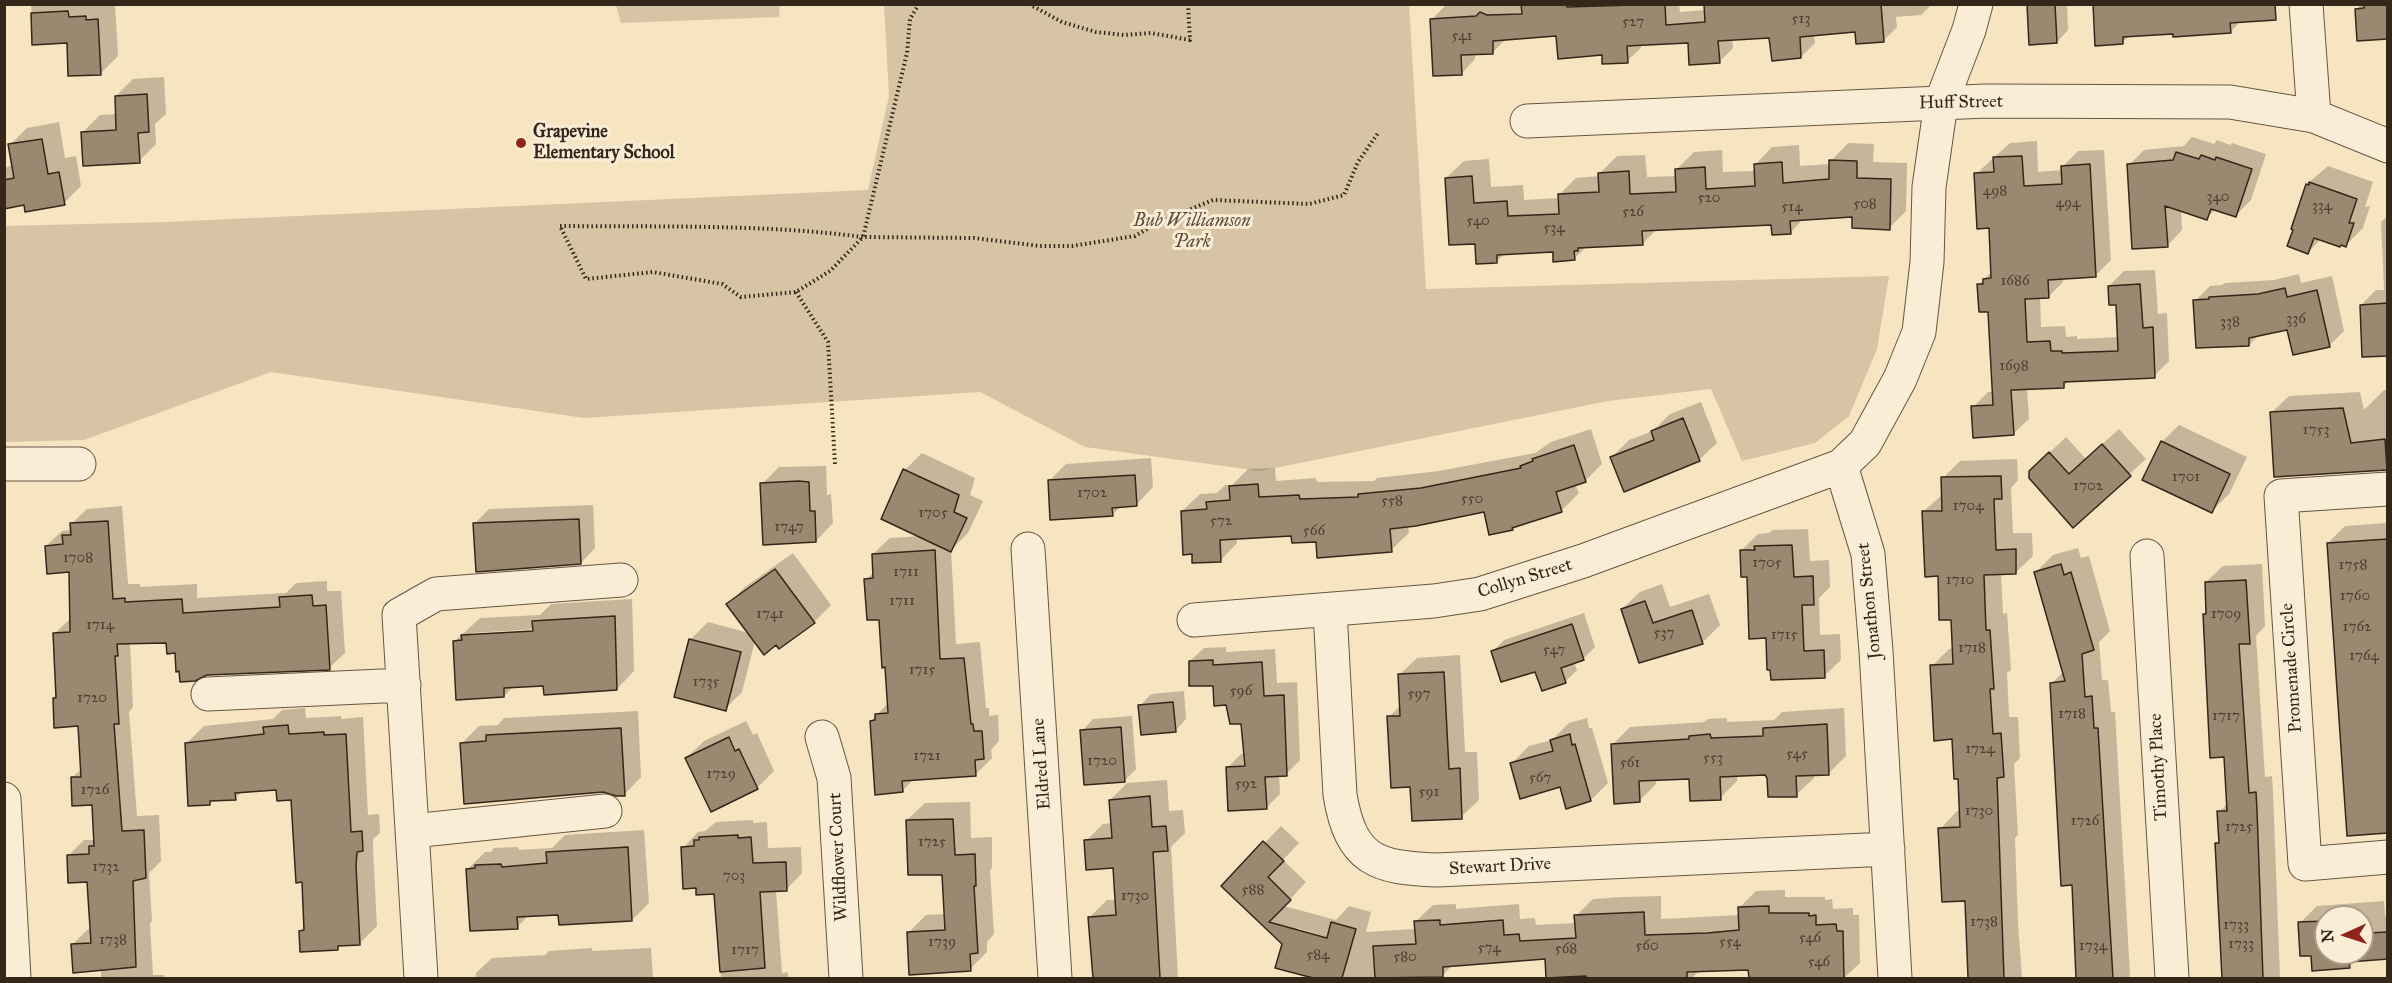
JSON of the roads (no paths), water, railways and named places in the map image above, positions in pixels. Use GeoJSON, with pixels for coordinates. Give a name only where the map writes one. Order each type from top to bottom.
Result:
{"type":"FeatureCollection","features":[{"type":"Feature","properties":{"kind":"street"},"geometry":{"type":"LineString","coordinates":[[1841,466],[1865,443],[1900,379],[1918,332],[1927,262],[1929,187],[1941,103],[1970,30],[1976,4]]}},
{"type":"Feature","properties":{"kind":"street"},"geometry":{"type":"LineString","coordinates":[[2306,4],[2314,116]]}},
{"type":"Feature","properties":{"kind":"street","name":"Huff Street"},"geometry":{"type":"LineString","coordinates":[[1527,121],[1941,103],[2230,102],[2314,116],[2388,146]]}},
{"type":"Feature","properties":{"kind":"street"},"geometry":{"type":"LineString","coordinates":[[4,464],[79,464]]}},
{"type":"Feature","properties":{"kind":"street","name":"Collyn Street"},"geometry":{"type":"LineString","coordinates":[[1194,620],[1330,611],[1480,594],[1583,561],[1841,466]]}},
{"type":"Feature","properties":{"kind":"street","name":"Jonathon Street"},"geometry":{"type":"LineString","coordinates":[[1841,466],[1868,554],[1876,651],[1895,978]]}},
{"type":"Feature","properties":{"kind":"street","name":"Promenade Circle"},"geometry":{"type":"LineString","coordinates":[[2388,489],[2281,496],[2305,864],[2388,857]]}},
{"type":"Feature","properties":{"kind":"street","name":"Eldred Lane"},"geometry":{"type":"LineString","coordinates":[[1028,549],[1055,978]]}},
{"type":"Feature","properties":{"kind":"street","name":"Timothy Place"},"geometry":{"type":"LineString","coordinates":[[2147,556],[2172,978]]}},
{"type":"Feature","properties":{"kind":"street"},"geometry":{"type":"LineString","coordinates":[[421,978],[399,615],[436,594],[621,580]]}},
{"type":"Feature","properties":{"kind":"street","name":"Stewart Drive"},"geometry":{"type":"LineString","coordinates":[[1330,611],[1340,795],[1344,822],[1356,844],[1374,860],[1400,869],[1437,870],[1888,849]]}},
{"type":"Feature","properties":{"kind":"street"},"geometry":{"type":"LineString","coordinates":[[208,694],[404,685]]}},
{"type":"Feature","properties":{"kind":"street","name":"Wildflower Court"},"geometry":{"type":"LineString","coordinates":[[822,737],[834,778],[846,978]]}},
{"type":"Feature","properties":{"kind":"street"},"geometry":{"type":"LineString","coordinates":[[4,799],[14,978]]}},
{"type":"Feature","properties":{"kind":"street"},"geometry":{"type":"LineString","coordinates":[[412,831],[605,811]]}},
{"type":"Feature","properties":{"kind":"place","name":"Grapevine Elementary School"},"geometry":{"type":"Point","coordinates":[521,143]}},
{"type":"Feature","properties":{"kind":"park label","name":"Bub Williamson Park"},"geometry":{"type":"Point","coordinates":[1192,232]}}]}
